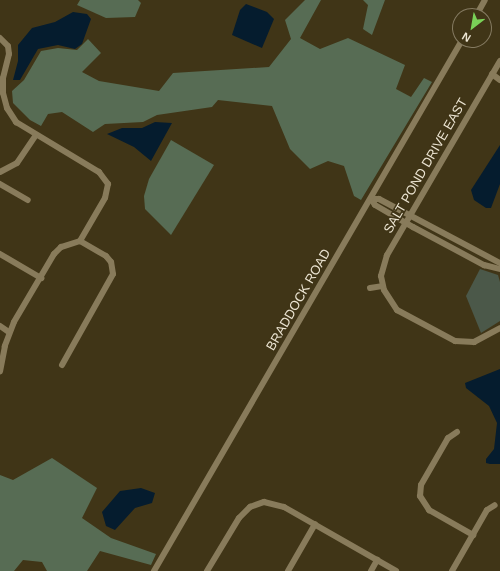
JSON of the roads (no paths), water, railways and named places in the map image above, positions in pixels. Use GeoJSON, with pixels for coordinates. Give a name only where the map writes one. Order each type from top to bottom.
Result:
{"type":"FeatureCollection","features":[{"type":"Feature","properties":{"kind":"street"},"geometry":{"type":"LineString","coordinates":[[0,38],[8,46],[9,54],[3,78],[7,108],[16,122],[99,172],[111,184],[105,198],[80,241],[61,248],[41,278],[10,332],[0,372]]}},
{"type":"Feature","properties":{"kind":"street","name":"BRADDOCK ROAD"},"geometry":{"type":"LineString","coordinates":[[154,571],[457,48]]}},
{"type":"Feature","properties":{"kind":"street","name":"SALT POND DRIVE EAST"},"geometry":{"type":"LineString","coordinates":[[382,286],[382,266],[500,61]]}},
{"type":"Feature","properties":{"kind":"street"},"geometry":{"type":"LineString","coordinates":[[492,74],[500,80]]}},
{"type":"Feature","properties":{"kind":"street"},"geometry":{"type":"LineString","coordinates":[[0,172],[17,163],[36,135]]}},
{"type":"Feature","properties":{"kind":"street"},"geometry":{"type":"LineString","coordinates":[[0,184],[28,200]]}},
{"type":"Feature","properties":{"kind":"street"},"geometry":{"type":"LineString","coordinates":[[371,199],[379,199],[500,263]]}},
{"type":"Feature","properties":{"kind":"street"},"geometry":{"type":"LineString","coordinates":[[371,199],[375,205],[406,223],[484,265],[500,269]]}},
{"type":"Feature","properties":{"kind":"street"},"geometry":{"type":"LineString","coordinates":[[62,365],[111,282],[116,269],[106,256],[80,241]]}},
{"type":"Feature","properties":{"kind":"street"},"geometry":{"type":"LineString","coordinates":[[0,254],[41,278]]}},
{"type":"Feature","properties":{"kind":"street"},"geometry":{"type":"LineString","coordinates":[[370,288],[382,286],[397,310],[455,341],[474,342],[500,328]]}},
{"type":"Feature","properties":{"kind":"street"},"geometry":{"type":"LineString","coordinates":[[0,326],[10,332]]}},
{"type":"Feature","properties":{"kind":"street"},"geometry":{"type":"LineString","coordinates":[[457,432],[448,438],[421,484],[420,496],[429,510],[473,535]]}},
{"type":"Feature","properties":{"kind":"street"},"geometry":{"type":"LineString","coordinates":[[207,571],[239,518],[250,507],[264,502],[276,504],[315,524],[396,571]]}},
{"type":"Feature","properties":{"kind":"street"},"geometry":{"type":"LineString","coordinates":[[452,571],[487,510],[495,506]]}},
{"type":"Feature","properties":{"kind":"street"},"geometry":{"type":"LineString","coordinates":[[288,571],[315,524]]}},
{"type":"Feature","properties":{"kind":"street"},"geometry":{"type":"LineString","coordinates":[[371,571],[377,560]]}},
{"type":"Feature","properties":{"kind":"water"},"geometry":{"type":"Polygon","coordinates":[[[246,4],[267,12],[274,19],[262,48],[232,35],[240,10],[246,4]]]}},
{"type":"Feature","properties":{"kind":"water"},"geometry":{"type":"Polygon","coordinates":[[[73,12],[87,14],[91,19],[82,44],[75,49],[58,45],[38,49],[20,80],[13,80],[18,61],[18,45],[32,28],[55,22],[73,12]]]}},
{"type":"Feature","properties":{"kind":"water"},"geometry":{"type":"Polygon","coordinates":[[[155,122],[172,123],[151,161],[134,147],[107,134],[122,128],[142,128],[155,122]]]}},
{"type":"Feature","properties":{"kind":"water"},"geometry":{"type":"Polygon","coordinates":[[[500,145],[500,184],[491,208],[486,208],[474,200],[471,190],[500,145]]]}},
{"type":"Feature","properties":{"kind":"water"},"geometry":{"type":"Polygon","coordinates":[[[500,369],[500,464],[490,464],[486,463],[486,459],[494,449],[497,423],[489,406],[466,388],[465,383],[500,369]]]}},
{"type":"Feature","properties":{"kind":"water"},"geometry":{"type":"Polygon","coordinates":[[[141,488],[155,493],[152,503],[135,508],[115,530],[106,526],[102,512],[120,491],[141,488]]]}}]}
